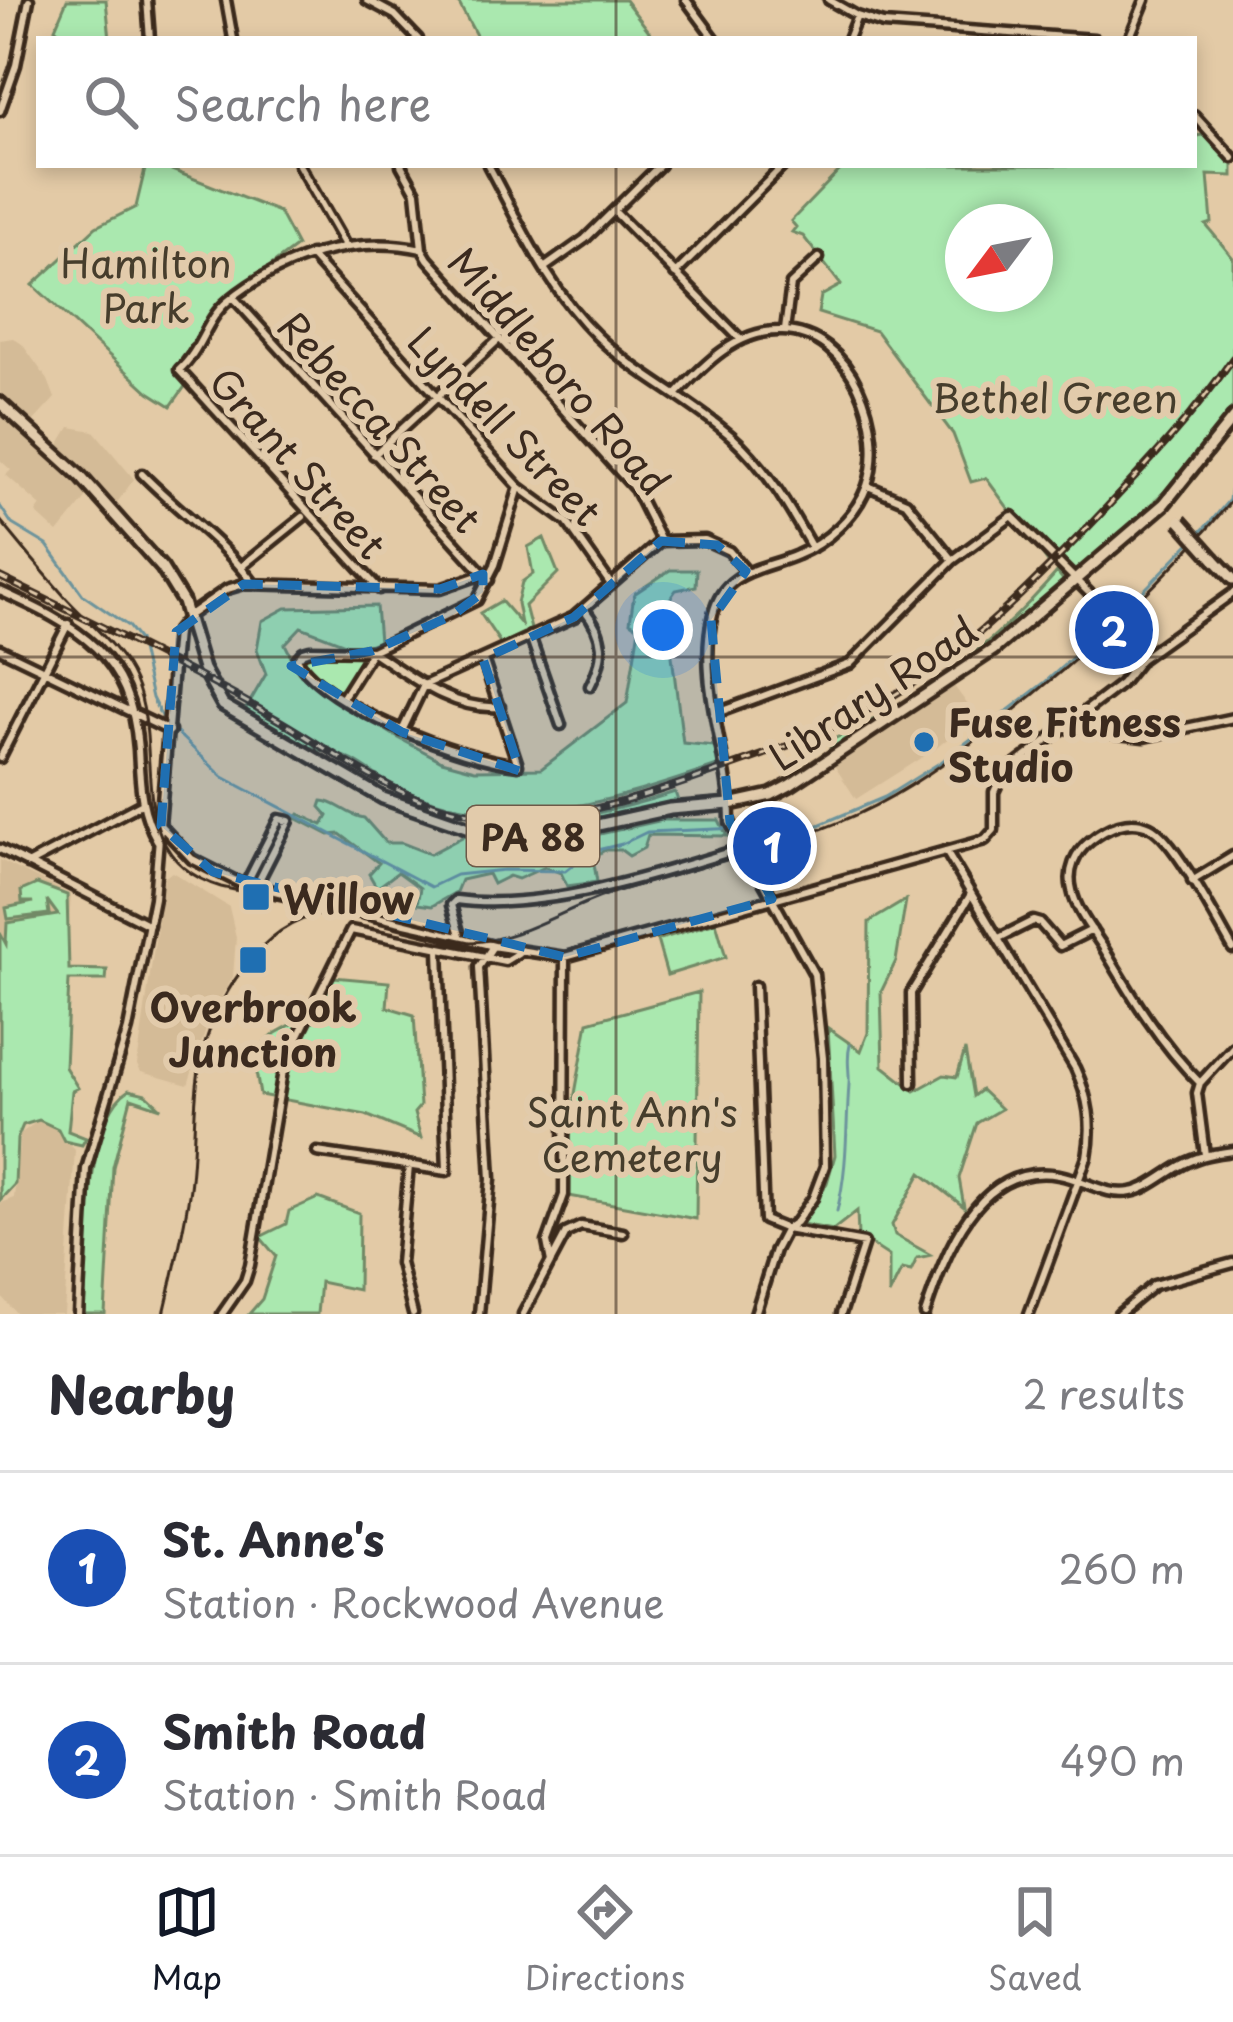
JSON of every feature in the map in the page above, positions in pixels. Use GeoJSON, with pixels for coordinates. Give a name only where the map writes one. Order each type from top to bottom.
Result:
{"type":"FeatureCollection","features":[{"type":"Feature","properties":{"kind":"main road","name":"Library Road"},"geometry":{"type":"LineString","coordinates":[[0,403],[94,490],[164,569],[188,616],[207,679],[227,710],[370,791],[417,812],[472,829],[524,836],[566,832],[658,811],[730,804],[790,785],[944,686],[1076,580],[1164,504],[1233,418]]}},
{"type":"Feature","properties":{"kind":"main road"},"geometry":{"type":"LineString","coordinates":[[1164,504],[1233,579]]}},
{"type":"Feature","properties":{"kind":"street"},"geometry":{"type":"LineString","coordinates":[[0,111],[16,65],[29,0]]}},
{"type":"Feature","properties":{"kind":"street"},"geometry":{"type":"LineString","coordinates":[[147,0],[150,36]]}},
{"type":"Feature","properties":{"kind":"street"},"geometry":{"type":"LineString","coordinates":[[226,0],[232,36]]}},
{"type":"Feature","properties":{"kind":"street"},"geometry":{"type":"LineString","coordinates":[[367,0],[395,15],[415,36]]}},
{"type":"Feature","properties":{"kind":"street"},"geometry":{"type":"LineString","coordinates":[[686,0],[713,36]]}},
{"type":"Feature","properties":{"kind":"street"},"geometry":{"type":"LineString","coordinates":[[829,0],[857,16],[905,26],[1050,36]]}},
{"type":"Feature","properties":{"kind":"street"},"geometry":{"type":"LineString","coordinates":[[1130,36],[1145,0]]}},
{"type":"Feature","properties":{"kind":"street"},"geometry":{"type":"LineString","coordinates":[[849,36],[857,16]]}},
{"type":"Feature","properties":{"kind":"street"},"geometry":{"type":"LineString","coordinates":[[1197,118],[1233,158]]}},
{"type":"Feature","properties":{"kind":"street"},"geometry":{"type":"LineString","coordinates":[[301,168],[346,247]]}},
{"type":"Feature","properties":{"kind":"street","name":"Middleboro Road"},"geometry":{"type":"LineString","coordinates":[[402,168],[418,204],[422,249],[635,489],[662,541]]}},
{"type":"Feature","properties":{"kind":"street"},"geometry":{"type":"LineString","coordinates":[[490,168],[544,268],[576,313],[600,339],[751,455],[812,548]]}},
{"type":"Feature","properties":{"kind":"street"},"geometry":{"type":"LineString","coordinates":[[544,268],[576,248],[657,168]]}},
{"type":"Feature","properties":{"kind":"street"},"geometry":{"type":"LineString","coordinates":[[675,274],[781,168]]}},
{"type":"Feature","properties":{"kind":"street"},"geometry":{"type":"LineString","coordinates":[[614,212],[741,340]]}},
{"type":"Feature","properties":{"kind":"street"},"geometry":{"type":"LineString","coordinates":[[234,298],[273,271],[310,256],[346,247],[422,249]]}},
{"type":"Feature","properties":{"kind":"street","name":"Lyndell Street"},"geometry":{"type":"LineString","coordinates":[[310,256],[519,487],[567,522],[610,583]]}},
{"type":"Feature","properties":{"kind":"street"},"geometry":{"type":"LineString","coordinates":[[785,330],[791,284],[819,257]]}},
{"type":"Feature","properties":{"kind":"street","name":"Grant Street"},"geometry":{"type":"LineString","coordinates":[[234,298],[223,306],[193,358],[179,370],[379,590]]}},
{"type":"Feature","properties":{"kind":"street","name":"Rebecca Street"},"geometry":{"type":"LineString","coordinates":[[234,298],[486,577]]}},
{"type":"Feature","properties":{"kind":"street"},"geometry":{"type":"LineString","coordinates":[[676,395],[741,340],[785,330],[827,349],[862,393],[873,446],[867,486],[843,522],[812,548],[746,571],[723,592],[711,620],[714,714],[730,822],[814,974],[824,1058],[825,1166],[813,1198],[786,1228],[775,1250],[755,1314]]}},
{"type":"Feature","properties":{"kind":"street"},"geometry":{"type":"LineString","coordinates":[[374,454],[500,338]]}},
{"type":"Feature","properties":{"kind":"street"},"geometry":{"type":"LineString","coordinates":[[142,474],[172,505],[206,529],[254,584]]}},
{"type":"Feature","properties":{"kind":"street"},"geometry":{"type":"LineString","coordinates":[[867,486],[906,502],[953,560]]}},
{"type":"Feature","properties":{"kind":"street"},"geometry":{"type":"LineString","coordinates":[[483,659],[518,765],[485,760],[402,732],[305,671],[298,655],[310,650],[372,651],[477,600],[519,487]]}},
{"type":"Feature","properties":{"kind":"street"},"geometry":{"type":"LineString","coordinates":[[714,714],[850,664],[953,560],[1012,516],[1124,630],[1130,671]]}},
{"type":"Feature","properties":{"kind":"street"},"geometry":{"type":"LineString","coordinates":[[241,567],[303,518]]}},
{"type":"Feature","properties":{"kind":"street"},"geometry":{"type":"LineString","coordinates":[[402,732],[424,685],[584,609],[662,541],[705,540],[729,551],[746,571]]}},
{"type":"Feature","properties":{"kind":"street"},"geometry":{"type":"LineString","coordinates":[[78,1314],[86,1169],[128,1030],[149,925],[176,632],[188,616],[227,589],[254,584],[440,589],[486,577]]}},
{"type":"Feature","properties":{"kind":"street"},"geometry":{"type":"LineString","coordinates":[[0,591],[68,624],[90,639],[116,669],[134,717],[141,804],[158,842]]}},
{"type":"Feature","properties":{"kind":"street"},"geometry":{"type":"LineString","coordinates":[[161,826],[192,860],[251,885],[493,946],[566,957],[946,853],[991,836],[994,792],[1002,775],[1233,593]]}},
{"type":"Feature","properties":{"kind":"street"},"geometry":{"type":"LineString","coordinates":[[584,609],[602,641],[602,662],[590,686]]}},
{"type":"Feature","properties":{"kind":"street"},"geometry":{"type":"LineString","coordinates":[[0,758],[68,624]]}},
{"type":"Feature","properties":{"kind":"street"},"geometry":{"type":"LineString","coordinates":[[530,637],[561,725]]}},
{"type":"Feature","properties":{"kind":"street"},"geometry":{"type":"LineString","coordinates":[[0,649],[170,731]]}},
{"type":"Feature","properties":{"kind":"street"},"geometry":{"type":"LineString","coordinates":[[372,651],[424,685],[474,705],[500,706]]}},
{"type":"Feature","properties":{"kind":"street"},"geometry":{"type":"LineString","coordinates":[[343,697],[372,651]]}},
{"type":"Feature","properties":{"kind":"street"},"geometry":{"type":"LineString","coordinates":[[1064,728],[1144,736],[1233,718]]}},
{"type":"Feature","properties":{"kind":"street"},"geometry":{"type":"LineString","coordinates":[[28,864],[141,804]]}},
{"type":"Feature","properties":{"kind":"street"},"geometry":{"type":"LineString","coordinates":[[279,819],[289,821],[251,885],[279,819]]}},
{"type":"Feature","properties":{"kind":"street"},"geometry":{"type":"LineString","coordinates":[[1200,1083],[1154,1033],[1092,931],[1072,891],[1072,865],[1089,842],[1113,827],[1134,823],[1155,829],[1232,944]]}},
{"type":"Feature","properties":{"kind":"street"},"geometry":{"type":"LineString","coordinates":[[460,935],[451,905],[458,900],[481,905],[620,884],[743,848]]}},
{"type":"Feature","properties":{"kind":"street"},"geometry":{"type":"LineString","coordinates":[[0,850],[149,925]]}},
{"type":"Feature","properties":{"kind":"street"},"geometry":{"type":"LineString","coordinates":[[946,853],[1075,1068],[1088,1099],[1091,1136],[1029,1314]]}},
{"type":"Feature","properties":{"kind":"street"},"geometry":{"type":"LineString","coordinates":[[1192,881],[1233,856]]}},
{"type":"Feature","properties":{"kind":"street"},"geometry":{"type":"LineString","coordinates":[[912,1083],[911,994],[971,894]]}},
{"type":"Feature","properties":{"kind":"street"},"geometry":{"type":"LineString","coordinates":[[999,938],[1033,921],[1060,946],[1092,931]]}},
{"type":"Feature","properties":{"kind":"street"},"geometry":{"type":"LineString","coordinates":[[222,1314],[250,1265],[284,1066],[352,930],[505,961],[519,951]]}},
{"type":"Feature","properties":{"kind":"street"},"geometry":{"type":"LineString","coordinates":[[478,1314],[491,1179],[479,968],[493,946]]}},
{"type":"Feature","properties":{"kind":"street"},"geometry":{"type":"LineString","coordinates":[[317,1152],[447,1171],[439,950]]}},
{"type":"Feature","properties":{"kind":"street"},"geometry":{"type":"LineString","coordinates":[[551,1262],[547,1242],[564,1196],[566,957]]}},
{"type":"Feature","properties":{"kind":"street"},"geometry":{"type":"LineString","coordinates":[[755,986],[764,1220],[864,1243],[841,1314]]}},
{"type":"Feature","properties":{"kind":"street"},"geometry":{"type":"LineString","coordinates":[[1205,1156],[1197,1093],[1200,1083],[1233,1047]]}},
{"type":"Feature","properties":{"kind":"street"},"geometry":{"type":"LineString","coordinates":[[925,1314],[944,1256],[976,1206],[1011,1180],[1039,1173],[1130,1192],[1205,1156],[1233,1151]]}},
{"type":"Feature","properties":{"kind":"street"},"geometry":{"type":"LineString","coordinates":[[409,1166],[400,1264],[413,1314]]}},
{"type":"Feature","properties":{"kind":"street"},"geometry":{"type":"LineString","coordinates":[[523,1314],[563,1238],[575,1227],[623,1233]]}},
{"type":"Feature","properties":{"kind":"street"},"geometry":{"type":"LineString","coordinates":[[1119,1314],[1154,1286],[1233,1263]]}},
{"type":"Feature","properties":{"kind":"highlighted area"},"geometry":{"type":"Polygon","coordinates":[[[661,541],[717,545],[746,571],[711,620],[730,822],[772,899],[565,957],[213,872],[161,826],[176,632],[244,584],[440,589],[483,574],[483,592],[453,615],[372,651],[291,666],[402,732],[520,771],[483,659],[574,617],[661,541]]]}},
{"type":"Feature","properties":{"kind":"shaded area"},"geometry":{"type":"Polygon","coordinates":[[[13,338],[48,380],[55,398],[32,423],[0,394],[0,340],[13,338]]]}},
{"type":"Feature","properties":{"kind":"shaded area"},"geometry":{"type":"Polygon","coordinates":[[[0,411],[88,496],[58,533],[36,513],[41,506],[6,475],[11,470],[0,460],[0,411]]]}},
{"type":"Feature","properties":{"kind":"shaded area"},"geometry":{"type":"Polygon","coordinates":[[[70,427],[94,431],[134,479],[116,504],[59,445],[70,427]]]}},
{"type":"Feature","properties":{"kind":"shaded area"},"geometry":{"type":"Polygon","coordinates":[[[954,686],[976,716],[935,749],[856,799],[832,762],[954,686]]]}},
{"type":"Feature","properties":{"kind":"shaded area"},"geometry":{"type":"Polygon","coordinates":[[[0,860],[71,895],[63,1014],[0,1001],[0,860]]]}},
{"type":"Feature","properties":{"kind":"shaded area"},"geometry":{"type":"Polygon","coordinates":[[[172,872],[229,907],[236,937],[233,977],[210,1016],[188,1085],[141,1072],[137,1065],[164,878],[172,872]]]}},
{"type":"Feature","properties":{"kind":"shaded area"},"geometry":{"type":"Polygon","coordinates":[[[39,1120],[50,1124],[75,1150],[64,1314],[17,1314],[0,1295],[0,1203],[14,1198],[20,1134],[39,1120]]]}},
{"type":"Feature","properties":{"kind":"green space"},"geometry":{"type":"Polygon","coordinates":[[[67,0],[106,0],[110,36],[64,36],[55,28],[67,0]]]}},
{"type":"Feature","properties":{"kind":"green space"},"geometry":{"type":"Polygon","coordinates":[[[457,0],[625,0],[653,36],[476,36],[457,0]]]}},
{"type":"Feature","properties":{"kind":"green space","name":"Bethel Green"},"geometry":{"type":"Polygon","coordinates":[[[1205,134],[1233,165],[1233,176],[1208,175],[1212,223],[1206,225],[1233,258],[1233,407],[1165,491],[1076,574],[1054,554],[1047,561],[986,478],[971,482],[953,434],[876,331],[818,313],[821,296],[841,285],[803,236],[792,232],[796,227],[791,221],[842,168],[1197,168],[1197,135],[1205,134]]]}},
{"type":"Feature","properties":{"kind":"green space","name":"Hamilton Park"},"geometry":{"type":"Polygon","coordinates":[[[145,168],[167,168],[279,212],[297,246],[223,301],[191,356],[174,371],[186,385],[171,406],[149,392],[33,285],[96,227],[136,207],[145,168]]]}},
{"type":"Feature","properties":{"kind":"green space"},"geometry":{"type":"Polygon","coordinates":[[[544,538],[558,573],[525,606],[531,629],[501,644],[480,613],[501,601],[521,624],[517,603],[522,582],[533,574],[528,547],[544,538]]]}},
{"type":"Feature","properties":{"kind":"green space"},"geometry":{"type":"Polygon","coordinates":[[[670,570],[697,570],[696,586],[676,590],[662,610],[683,743],[714,746],[720,765],[598,802],[515,812],[474,810],[433,801],[391,784],[352,760],[300,744],[244,712],[266,674],[257,649],[262,621],[286,608],[376,606],[379,641],[358,649],[301,627],[285,644],[300,674],[442,761],[475,770],[541,769],[627,703],[639,628],[630,622],[634,594],[670,570]]]}},
{"type":"Feature","properties":{"kind":"green space"},"geometry":{"type":"Polygon","coordinates":[[[1057,572],[1064,581],[1004,635],[949,678],[833,750],[827,742],[893,709],[953,670],[1057,572]]]}},
{"type":"Feature","properties":{"kind":"green space"},"geometry":{"type":"Polygon","coordinates":[[[312,653],[359,656],[362,661],[343,693],[307,667],[304,657],[312,653]]]}},
{"type":"Feature","properties":{"kind":"green space"},"geometry":{"type":"Polygon","coordinates":[[[675,792],[678,801],[527,832],[472,825],[470,820],[574,817],[675,792]]]}},
{"type":"Feature","properties":{"kind":"green space"},"geometry":{"type":"Polygon","coordinates":[[[322,801],[364,818],[386,843],[402,843],[430,854],[466,835],[514,843],[564,842],[663,820],[719,820],[727,836],[648,835],[644,848],[629,856],[621,850],[605,850],[593,857],[597,882],[567,886],[561,873],[545,867],[493,884],[488,874],[461,880],[456,892],[432,906],[417,904],[420,888],[398,872],[377,888],[369,874],[379,863],[340,834],[329,835],[296,818],[299,814],[323,825],[328,816],[320,807],[322,801]]]}},
{"type":"Feature","properties":{"kind":"green space"},"geometry":{"type":"Polygon","coordinates":[[[37,884],[67,895],[69,969],[107,970],[106,980],[69,980],[65,1067],[78,1088],[72,1091],[68,1131],[86,1138],[82,1145],[64,1141],[58,1129],[39,1120],[23,1125],[17,1139],[15,1184],[0,1200],[0,933],[6,944],[7,923],[58,915],[47,900],[49,914],[8,919],[6,908],[33,902],[22,902],[21,891],[37,884]]]}},
{"type":"Feature","properties":{"kind":"green space"},"geometry":{"type":"Polygon","coordinates":[[[906,900],[896,961],[881,992],[883,1066],[915,1091],[944,1075],[957,1077],[965,1050],[973,1096],[981,1090],[1001,1109],[977,1123],[959,1178],[964,1207],[921,1173],[892,1225],[895,1235],[931,1255],[917,1258],[911,1271],[902,1269],[889,1295],[889,1256],[858,1236],[857,1211],[833,1230],[802,1224],[827,1183],[835,1155],[828,1028],[861,1051],[868,1033],[869,922],[906,900]]]}},
{"type":"Feature","properties":{"kind":"green space"},"geometry":{"type":"Polygon","coordinates":[[[716,922],[726,957],[667,975],[657,940],[716,922]]]}},
{"type":"Feature","properties":{"kind":"green space"},"geometry":{"type":"Polygon","coordinates":[[[333,977],[389,982],[387,1007],[414,1015],[420,1106],[414,1113],[421,1138],[366,1115],[260,1095],[253,1054],[276,1033],[316,1011],[333,977]]]}},
{"type":"Feature","properties":{"kind":"green space","name":"Saint Ann's Cemetery"},"geometry":{"type":"Polygon","coordinates":[[[699,992],[696,1219],[569,1196],[569,1127],[588,1022],[699,992]]]}},
{"type":"Feature","properties":{"kind":"green space"},"geometry":{"type":"Polygon","coordinates":[[[129,1090],[146,1094],[161,1108],[131,1098],[113,1167],[105,1314],[84,1314],[95,1160],[114,1106],[129,1090]]]}},
{"type":"Feature","properties":{"kind":"green space"},"geometry":{"type":"Polygon","coordinates":[[[318,1198],[359,1213],[358,1290],[320,1282],[317,1314],[249,1314],[262,1299],[276,1256],[260,1237],[286,1224],[289,1211],[318,1198]]]}},
{"type":"Feature","properties":{"kind":"waterway"},"geometry":{"type":"LineString","coordinates":[[176,732],[223,777],[431,887],[456,875],[565,871],[589,852],[647,832],[739,828],[762,841],[807,830],[885,797],[941,762],[1044,683],[1122,613],[1213,519],[1229,500],[1233,469]]}},
{"type":"Feature","properties":{"kind":"waterway"},"geometry":{"type":"LineString","coordinates":[[0,506],[12,524],[47,545],[83,595],[128,626],[139,640],[152,698],[163,720]]}},
{"type":"Feature","properties":{"kind":"waterway"},"geometry":{"type":"LineString","coordinates":[[837,1211],[845,1163],[850,1045]]}},
{"type":"Feature","properties":{"kind":"tram line"},"geometry":{"type":"LineString","coordinates":[[0,520],[129,669],[143,709],[158,827],[169,852],[190,872],[221,887],[470,942],[507,936],[597,898],[799,837],[894,795],[979,737],[1090,646],[1178,561],[1233,499]]}},
{"type":"Feature","properties":{"kind":"tram line"},"geometry":{"type":"LineString","coordinates":[[164,1314],[189,1195],[200,1064],[215,1017],[259,950],[278,933],[323,914]]}},
{"type":"Feature","properties":{"kind":"railway"},"geometry":{"type":"LineString","coordinates":[[0,577],[139,645],[420,799],[475,814],[538,817],[569,813],[660,790],[786,747],[855,717],[907,687],[990,623],[1066,549],[1165,444],[1233,358]]}},
{"type":"Feature","properties":{"kind":"place","name":"Smith Road"},"geometry":{"type":"Point","coordinates":[1114,630]}},
{"type":"Feature","properties":{"kind":"place","name":"Fuse Fitness Studio"},"geometry":{"type":"Point","coordinates":[924,742]}},
{"type":"Feature","properties":{"kind":"place","name":"St. Anne's"},"geometry":{"type":"Point","coordinates":[772,846]}},
{"type":"Feature","properties":{"kind":"place","name":"Willow"},"geometry":{"type":"Point","coordinates":[256,897]}},
{"type":"Feature","properties":{"kind":"place","name":"Overbrook Junction"},"geometry":{"type":"Point","coordinates":[253,960]}}]}
